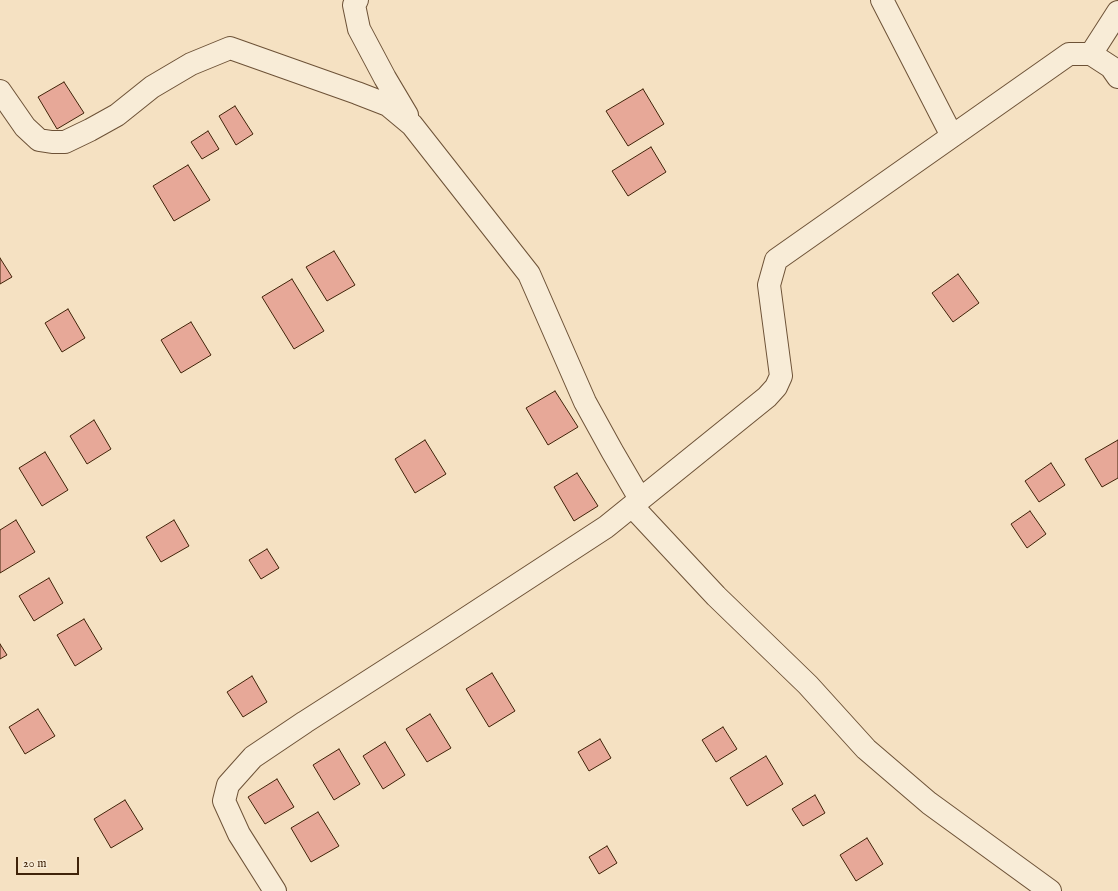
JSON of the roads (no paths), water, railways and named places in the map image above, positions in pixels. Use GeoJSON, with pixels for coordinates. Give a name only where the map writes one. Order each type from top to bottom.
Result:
{"type":"FeatureCollection","features":[{"type":"Feature","properties":{"kind":"street"},"geometry":{"type":"LineString","coordinates":[[356,0],[354,5],[359,29],[412,125],[530,274],[585,402],[612,451],[636,503],[716,596],[808,685],[866,750],[929,803],[1050,891]]}},
{"type":"Feature","properties":{"kind":"street"},"geometry":{"type":"LineString","coordinates":[[882,0],[952,136]]}},
{"type":"Feature","properties":{"kind":"street"},"geometry":{"type":"LineString","coordinates":[[1091,54],[1118,12]]}},
{"type":"Feature","properties":{"kind":"street"},"geometry":{"type":"LineString","coordinates":[[0,91],[25,127],[39,140],[65,142],[116,115],[152,87],[191,64],[230,48],[388,105],[412,125]]}},
{"type":"Feature","properties":{"kind":"street"},"geometry":{"type":"LineString","coordinates":[[275,891],[239,834],[224,801],[228,785],[253,757],[606,527],[767,397],[776,387],[781,376],[769,285],[776,260],[1069,54],[1091,54],[1111,67],[1118,77]]}}]}
